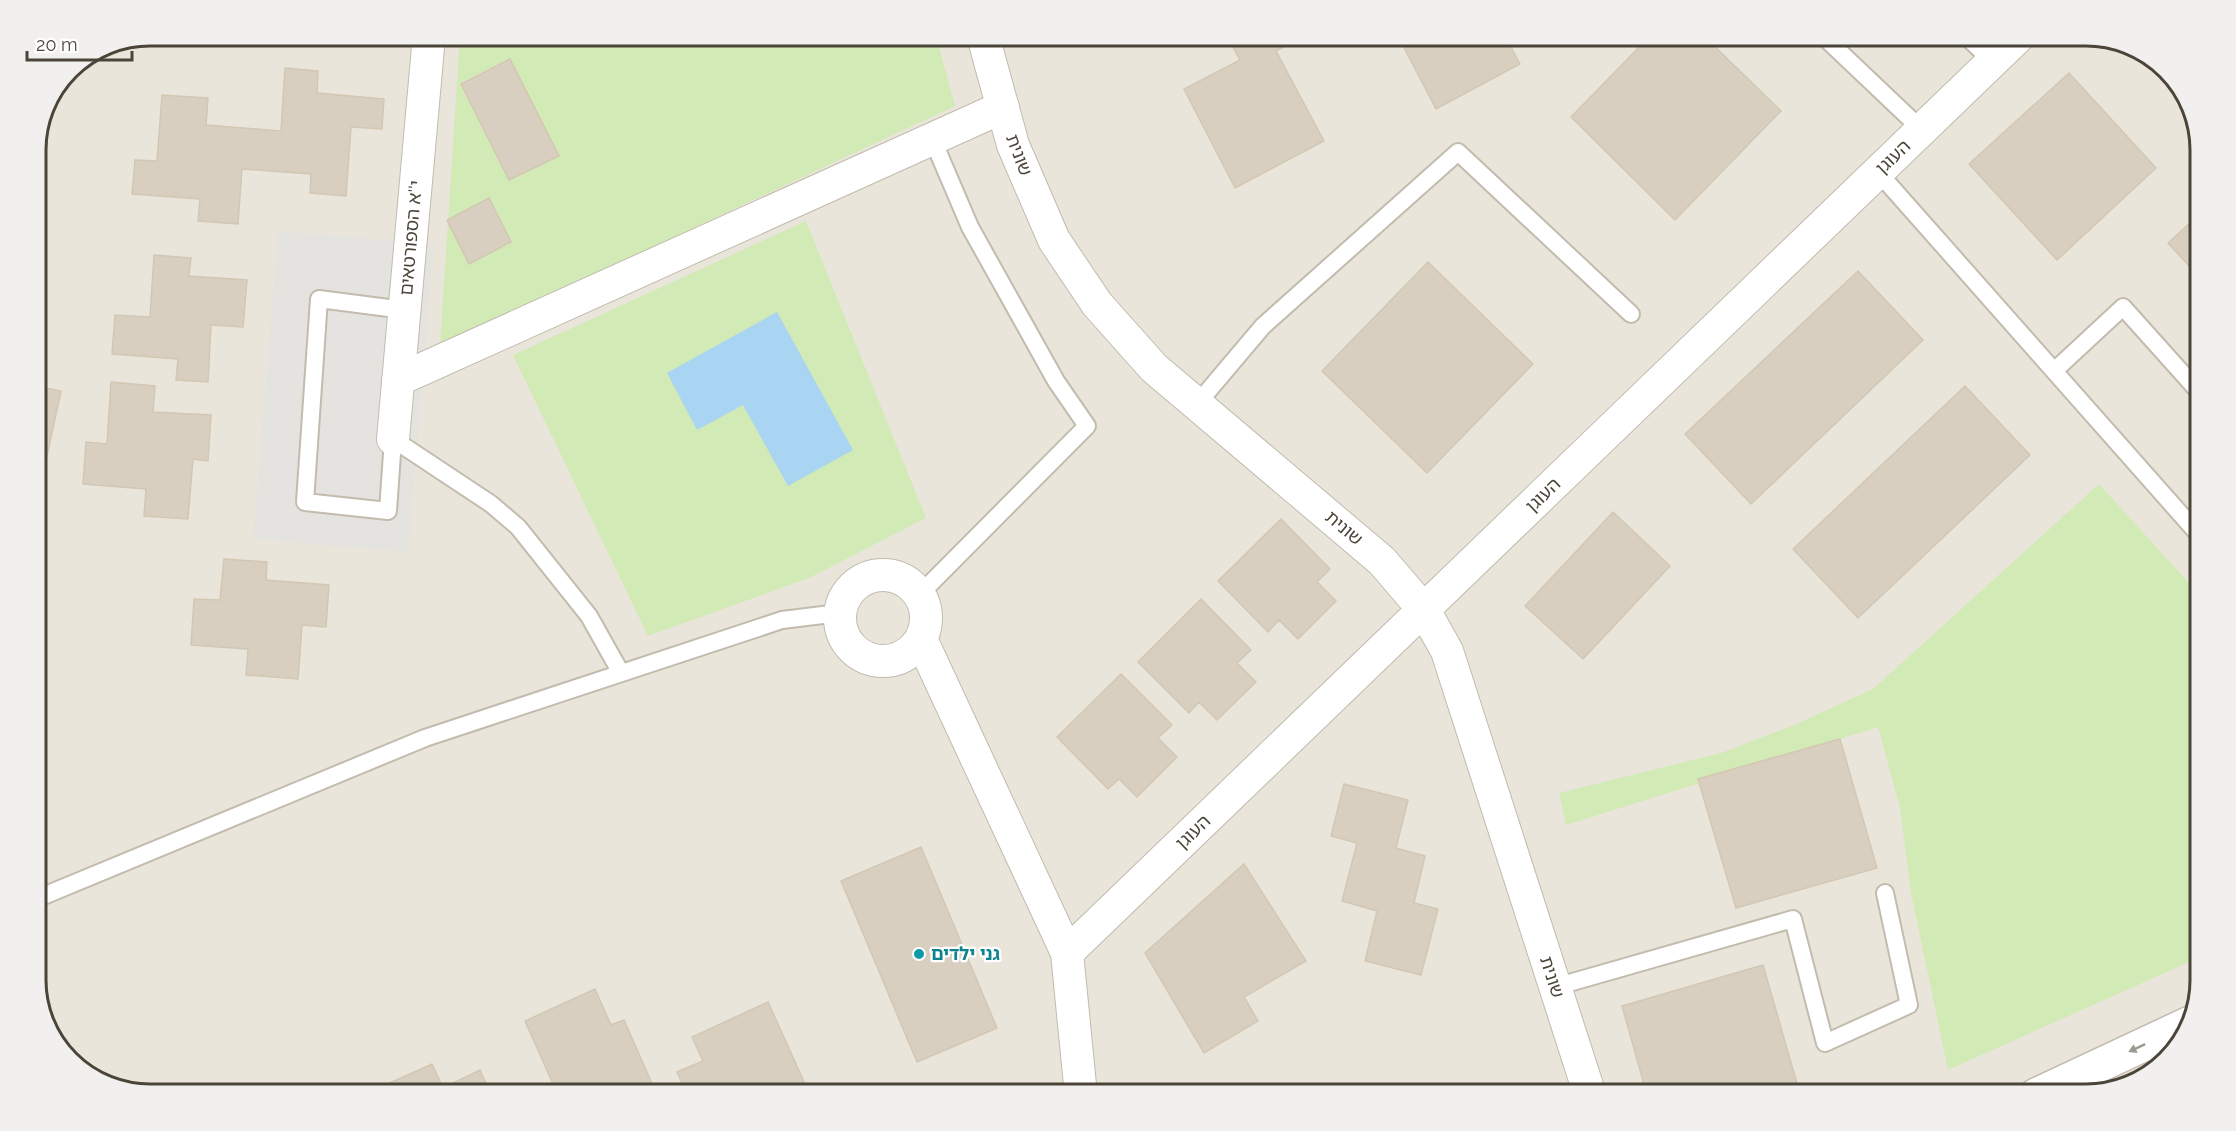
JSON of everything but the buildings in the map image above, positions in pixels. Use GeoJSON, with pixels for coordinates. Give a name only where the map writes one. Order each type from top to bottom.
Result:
{"type":"FeatureCollection","features":[{"type":"Feature","properties":{"kind":"street","name":"י''א הספורטאים"},"geometry":{"type":"LineString","coordinates":[[393,440],[428,46]]}},
{"type":"Feature","properties":{"kind":"street","name":"שונית"},"geometry":{"type":"LineString","coordinates":[[986,46],[1013,145],[1054,240],[1096,304],[1154,368],[1382,561],[1424,610],[1447,651],[1586,1084]]}},
{"type":"Feature","properties":{"kind":"street","name":"העוגן"},"geometry":{"type":"LineString","coordinates":[[1067,953],[2009,46]]}},
{"type":"Feature","properties":{"kind":"street"},"geometry":{"type":"LineString","coordinates":[[398,380],[1003,107]]}},
{"type":"Feature","properties":{"kind":"street"},"geometry":{"type":"LineString","coordinates":[[881,575],[896,576],[909,584],[919,595],[925,609],[926,625],[921,639],[912,651],[899,659],[887,662],[872,660],[858,654],[847,644],[841,630],[839,613],[844,598],[853,586],[866,578],[881,575]]}},
{"type":"Feature","properties":{"kind":"street"},"geometry":{"type":"LineString","coordinates":[[921,639],[1067,953],[1079,1084]]}},
{"type":"Feature","properties":{"kind":"street"},"geometry":{"type":"LineString","coordinates":[[2060,1084],[2178,1029]]}},
{"type":"Feature","properties":{"kind":"lane"},"geometry":{"type":"LineString","coordinates":[[1833,46],[1922,130]]}},
{"type":"Feature","properties":{"kind":"lane"},"geometry":{"type":"LineString","coordinates":[[1976,46],[1993,62]]}},
{"type":"Feature","properties":{"kind":"lane"},"geometry":{"type":"LineString","coordinates":[[919,595],[1087,426],[1056,381],[970,227],[932,138]]}},
{"type":"Feature","properties":{"kind":"lane"},"geometry":{"type":"LineString","coordinates":[[1197,404],[1263,326],[1458,152],[1631,314]]}},
{"type":"Feature","properties":{"kind":"lane"},"geometry":{"type":"LineString","coordinates":[[1878,172],[2189,524]]}},
{"type":"Feature","properties":{"kind":"lane"},"geometry":{"type":"LineString","coordinates":[[404,310],[319,299],[305,501],[388,512],[393,440],[491,504],[518,527],[589,616],[621,672]]}},
{"type":"Feature","properties":{"kind":"lane"},"geometry":{"type":"LineString","coordinates":[[2054,370],[2122,307],[2189,381]]}},
{"type":"Feature","properties":{"kind":"lane"},"geometry":{"type":"LineString","coordinates":[[47,894],[425,738],[782,620],[839,613]]}},
{"type":"Feature","properties":{"kind":"lane"},"geometry":{"type":"LineString","coordinates":[[1555,987],[1793,919],[1825,1043],[1909,1005],[1885,893]]}},
{"type":"Feature","properties":{"kind":"shaded area"},"geometry":{"type":"Polygon","coordinates":[[[150,46],[2086,46],[2106,48],[2132,57],[2154,72],[2172,93],[2184,117],[2189,144],[2190,981],[2186,1008],[2179,1027],[2154,1059],[2132,1074],[2106,1083],[2086,1084],[150,1084],[130,1083],[104,1074],[82,1059],[64,1038],[52,1014],[47,987],[47,144],[48,130],[54,111],[64,93],[77,77],[93,64],[111,54],[130,48],[150,46]]]}},
{"type":"Feature","properties":{"kind":"shaded area"},"geometry":{"type":"Polygon","coordinates":[[[278,231],[434,244],[408,552],[253,539],[278,231]]]}},
{"type":"Feature","properties":{"kind":"green space"},"geometry":{"type":"Polygon","coordinates":[[[459,46],[939,46],[955,106],[440,346],[459,46]]]}},
{"type":"Feature","properties":{"kind":"green space"},"geometry":{"type":"Polygon","coordinates":[[[806,221],[926,518],[809,578],[648,636],[513,355],[806,221]]]}},
{"type":"Feature","properties":{"kind":"green space"},"geometry":{"type":"Polygon","coordinates":[[[2099,484],[2190,583],[2190,961],[1948,1070],[1911,893],[1900,808],[1878,727],[1566,825],[1559,793],[1721,753],[1794,725],[1873,689],[2099,484]]]}},
{"type":"Feature","properties":{"kind":"water"},"geometry":{"type":"Polygon","coordinates":[[[777,312],[853,450],[788,486],[743,405],[697,430],[667,373],[777,312]]]}},
{"type":"Feature","properties":{"kind":"place","name":"גני ילדים"},"geometry":{"type":"Point","coordinates":[919,954]}}]}
